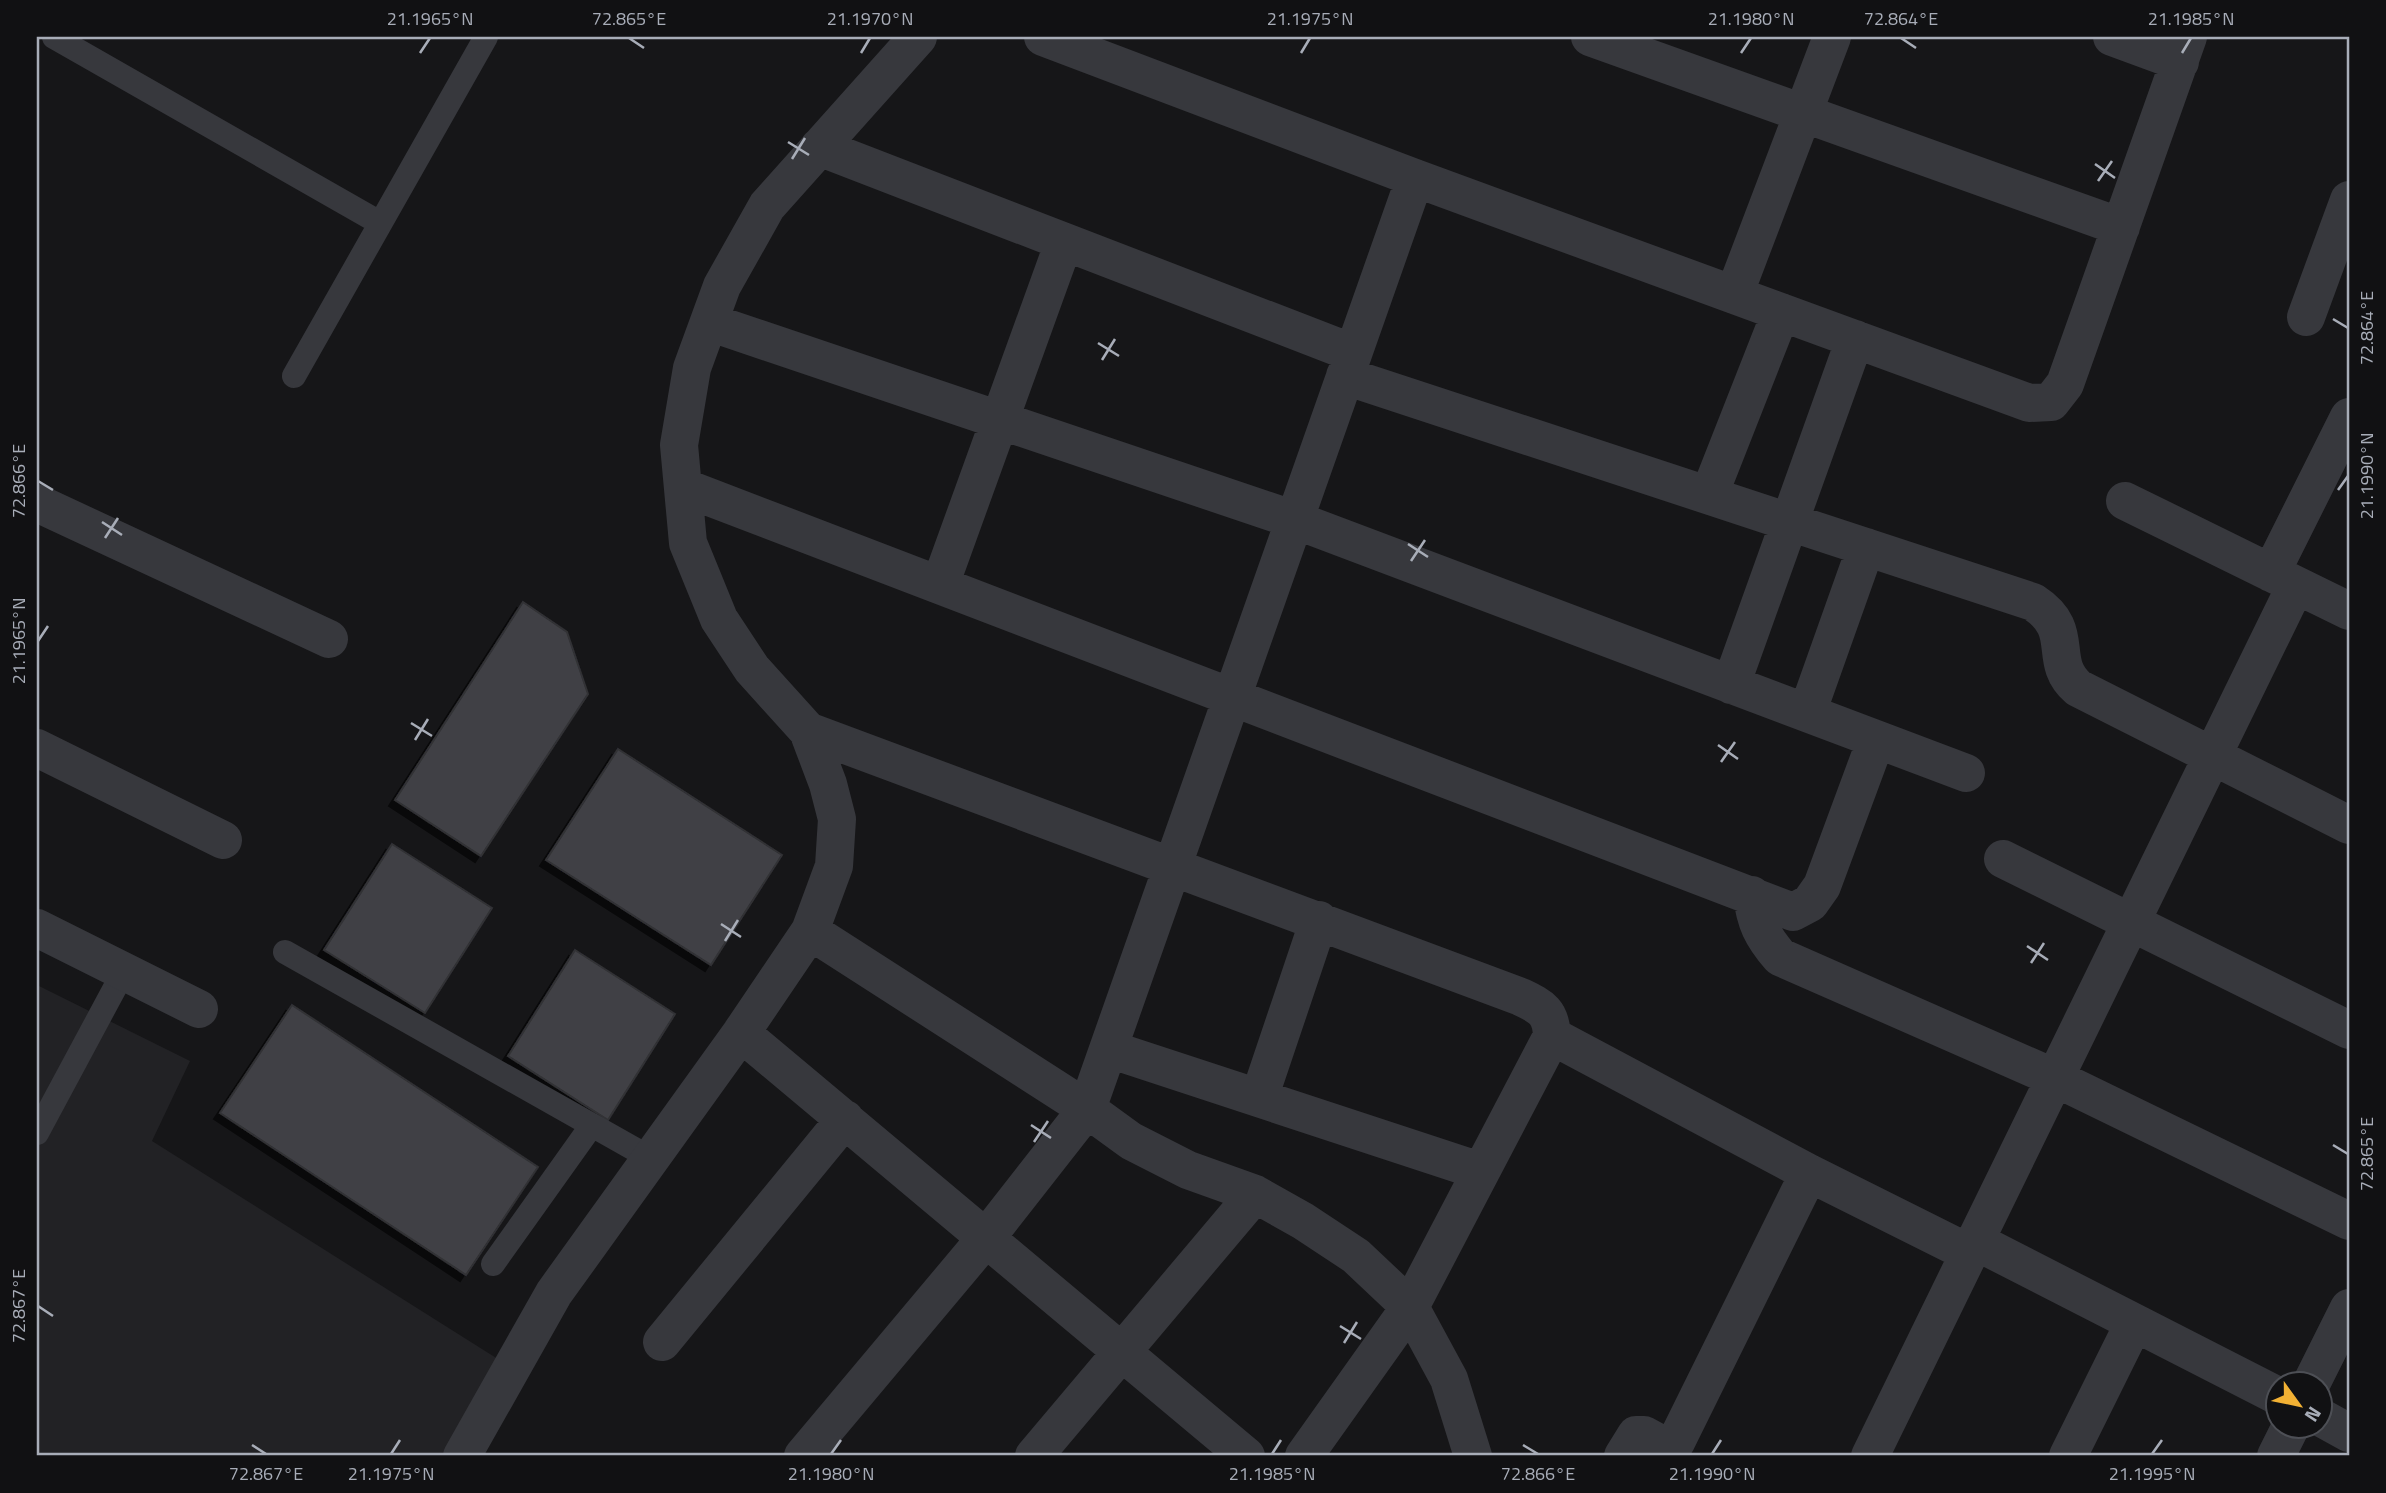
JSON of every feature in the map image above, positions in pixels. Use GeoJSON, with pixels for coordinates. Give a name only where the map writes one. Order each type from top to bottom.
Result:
{"type":"FeatureCollection","features":[{"type":"Feature","properties":{"kind":"street"},"geometry":{"type":"LineString","coordinates":[[462,1456],[554,1293],[652,1159],[810,931],[834,866],[837,819],[828,784],[808,732],[751,669],[719,619],[688,543],[679,445],[692,368],[722,286],[767,206],[918,37]]}},
{"type":"Feature","properties":{"kind":"street"},"geometry":{"type":"LineString","coordinates":[[1043,37],[1415,178],[2029,403],[2051,402],[2066,384],[2184,49],[2112,37]]}},
{"type":"Feature","properties":{"kind":"street"},"geometry":{"type":"LineString","coordinates":[[1590,37],[2120,227]]}},
{"type":"Feature","properties":{"kind":"street"},"geometry":{"type":"LineString","coordinates":[[1734,295],[1832,37]]}},
{"type":"Feature","properties":{"kind":"street"},"geometry":{"type":"LineString","coordinates":[[819,147],[1064,242],[1349,364],[1709,495],[2033,602],[2047,611],[2058,626],[2067,678],[2078,688],[2349,825]]}},
{"type":"Feature","properties":{"kind":"street"},"geometry":{"type":"LineString","coordinates":[[803,1456],[986,1238],[1087,1110],[1415,178]]}},
{"type":"Feature","properties":{"kind":"street"},"geometry":{"type":"LineString","coordinates":[[2306,317],[2349,200]]}},
{"type":"Feature","properties":{"kind":"street"},"geometry":{"type":"LineString","coordinates":[[940,584],[1064,242]]}},
{"type":"Feature","properties":{"kind":"street"},"geometry":{"type":"LineString","coordinates":[[1709,495],[1781,312]]}},
{"type":"Feature","properties":{"kind":"street"},"geometry":{"type":"LineString","coordinates":[[709,322],[1294,520],[1966,773]]}},
{"type":"Feature","properties":{"kind":"street"},"geometry":{"type":"LineString","coordinates":[[1731,685],[1855,339]]}},
{"type":"Feature","properties":{"kind":"street"},"geometry":{"type":"LineString","coordinates":[[1870,1456],[2212,756],[2349,417]]}},
{"type":"Feature","properties":{"kind":"street"},"geometry":{"type":"LineString","coordinates":[[683,487],[1233,695],[1793,912],[1810,903],[1822,886],[1876,740]]}},
{"type":"Feature","properties":{"kind":"street"},"geometry":{"type":"LineString","coordinates":[[2125,501],[2349,611]]}},
{"type":"Feature","properties":{"kind":"street"},"geometry":{"type":"LineString","coordinates":[[37,503],[329,639]]}},
{"type":"Feature","properties":{"kind":"street"},"geometry":{"type":"LineString","coordinates":[[1807,713],[1866,547]]}},
{"type":"Feature","properties":{"kind":"street"},"geometry":{"type":"LineString","coordinates":[[808,732],[1319,920],[1532,1002],[1543,1008],[1551,1019],[1552,1036],[1410,1307],[1304,1456]]}},
{"type":"Feature","properties":{"kind":"street"},"geometry":{"type":"LineString","coordinates":[[37,748],[223,840]]}},
{"type":"Feature","properties":{"kind":"street"},"geometry":{"type":"LineString","coordinates":[[2004,859],[2349,1030]]}},
{"type":"Feature","properties":{"kind":"street"},"geometry":{"type":"LineString","coordinates":[[1752,895],[1754,919],[1761,935],[1780,957],[2055,1078],[2349,1221]]}},
{"type":"Feature","properties":{"kind":"street"},"geometry":{"type":"LineString","coordinates":[[1259,1098],[1319,920]]}},
{"type":"Feature","properties":{"kind":"street"},"geometry":{"type":"LineString","coordinates":[[37,928],[200,1009]]}},
{"type":"Feature","properties":{"kind":"street"},"geometry":{"type":"LineString","coordinates":[[810,931],[1131,1141],[1188,1170],[1255,1194],[1303,1221],[1356,1256],[1410,1307],[1449,1379],[1474,1456]]}},
{"type":"Feature","properties":{"kind":"street"},"geometry":{"type":"LineString","coordinates":[[741,1033],[1246,1456]]}},
{"type":"Feature","properties":{"kind":"street"},"geometry":{"type":"LineString","coordinates":[[1552,1036],[1809,1173],[2134,1323],[2264,1389]]}},
{"type":"Feature","properties":{"kind":"street"},"geometry":{"type":"LineString","coordinates":[[1109,1049],[1480,1171]]}},
{"type":"Feature","properties":{"kind":"street"},"geometry":{"type":"LineString","coordinates":[[662,1342],[845,1119]]}},
{"type":"Feature","properties":{"kind":"street"},"geometry":{"type":"LineString","coordinates":[[1623,1456],[1636,1434],[1644,1435],[1666,1447],[1676,1442],[1809,1173]]}},
{"type":"Feature","properties":{"kind":"street"},"geometry":{"type":"LineString","coordinates":[[1034,1456],[1255,1194]]}},
{"type":"Feature","properties":{"kind":"street"},"geometry":{"type":"LineString","coordinates":[[2318,1370],[2349,1308]]}},
{"type":"Feature","properties":{"kind":"street"},"geometry":{"type":"LineString","coordinates":[[2068,1456],[2134,1323]]}},
{"type":"Feature","properties":{"kind":"street"},"geometry":{"type":"LineString","coordinates":[[2276,1456],[2284,1440]]}},
{"type":"Feature","properties":{"kind":"lane"},"geometry":{"type":"LineString","coordinates":[[54,37],[380,223]]}},
{"type":"Feature","properties":{"kind":"lane"},"geometry":{"type":"LineString","coordinates":[[294,376],[486,37]]}},
{"type":"Feature","properties":{"kind":"lane"},"geometry":{"type":"LineString","coordinates":[[285,952],[652,1159]]}},
{"type":"Feature","properties":{"kind":"lane"},"geometry":{"type":"LineString","coordinates":[[38,1127],[124,971]]}},
{"type":"Feature","properties":{"kind":"lane"},"geometry":{"type":"LineString","coordinates":[[493,1264],[592,1125]]}},
{"type":"Feature","properties":{"kind":"shaded area"},"geometry":{"type":"Polygon","coordinates":[[[37,985],[190,1061],[152,1141],[501,1361],[456,1456],[37,1456],[37,985]]]}},
{"type":"Feature","properties":{"kind":"building"},"geometry":{"type":"Polygon","coordinates":[[[523,602],[567,632],[588,694],[481,856],[395,800],[523,602]]]}},
{"type":"Feature","properties":{"kind":"building"},"geometry":{"type":"Polygon","coordinates":[[[618,749],[782,855],[711,965],[546,860],[618,749]]]}},
{"type":"Feature","properties":{"kind":"building"},"geometry":{"type":"Polygon","coordinates":[[[392,844],[492,908],[425,1013],[324,950],[392,844]]]}},
{"type":"Feature","properties":{"kind":"building"},"geometry":{"type":"Polygon","coordinates":[[[575,950],[675,1014],[608,1120],[508,1056],[575,950]]]}},
{"type":"Feature","properties":{"kind":"building"},"geometry":{"type":"Polygon","coordinates":[[[292,1005],[538,1167],[466,1275],[220,1113],[292,1005]]]}}]}
